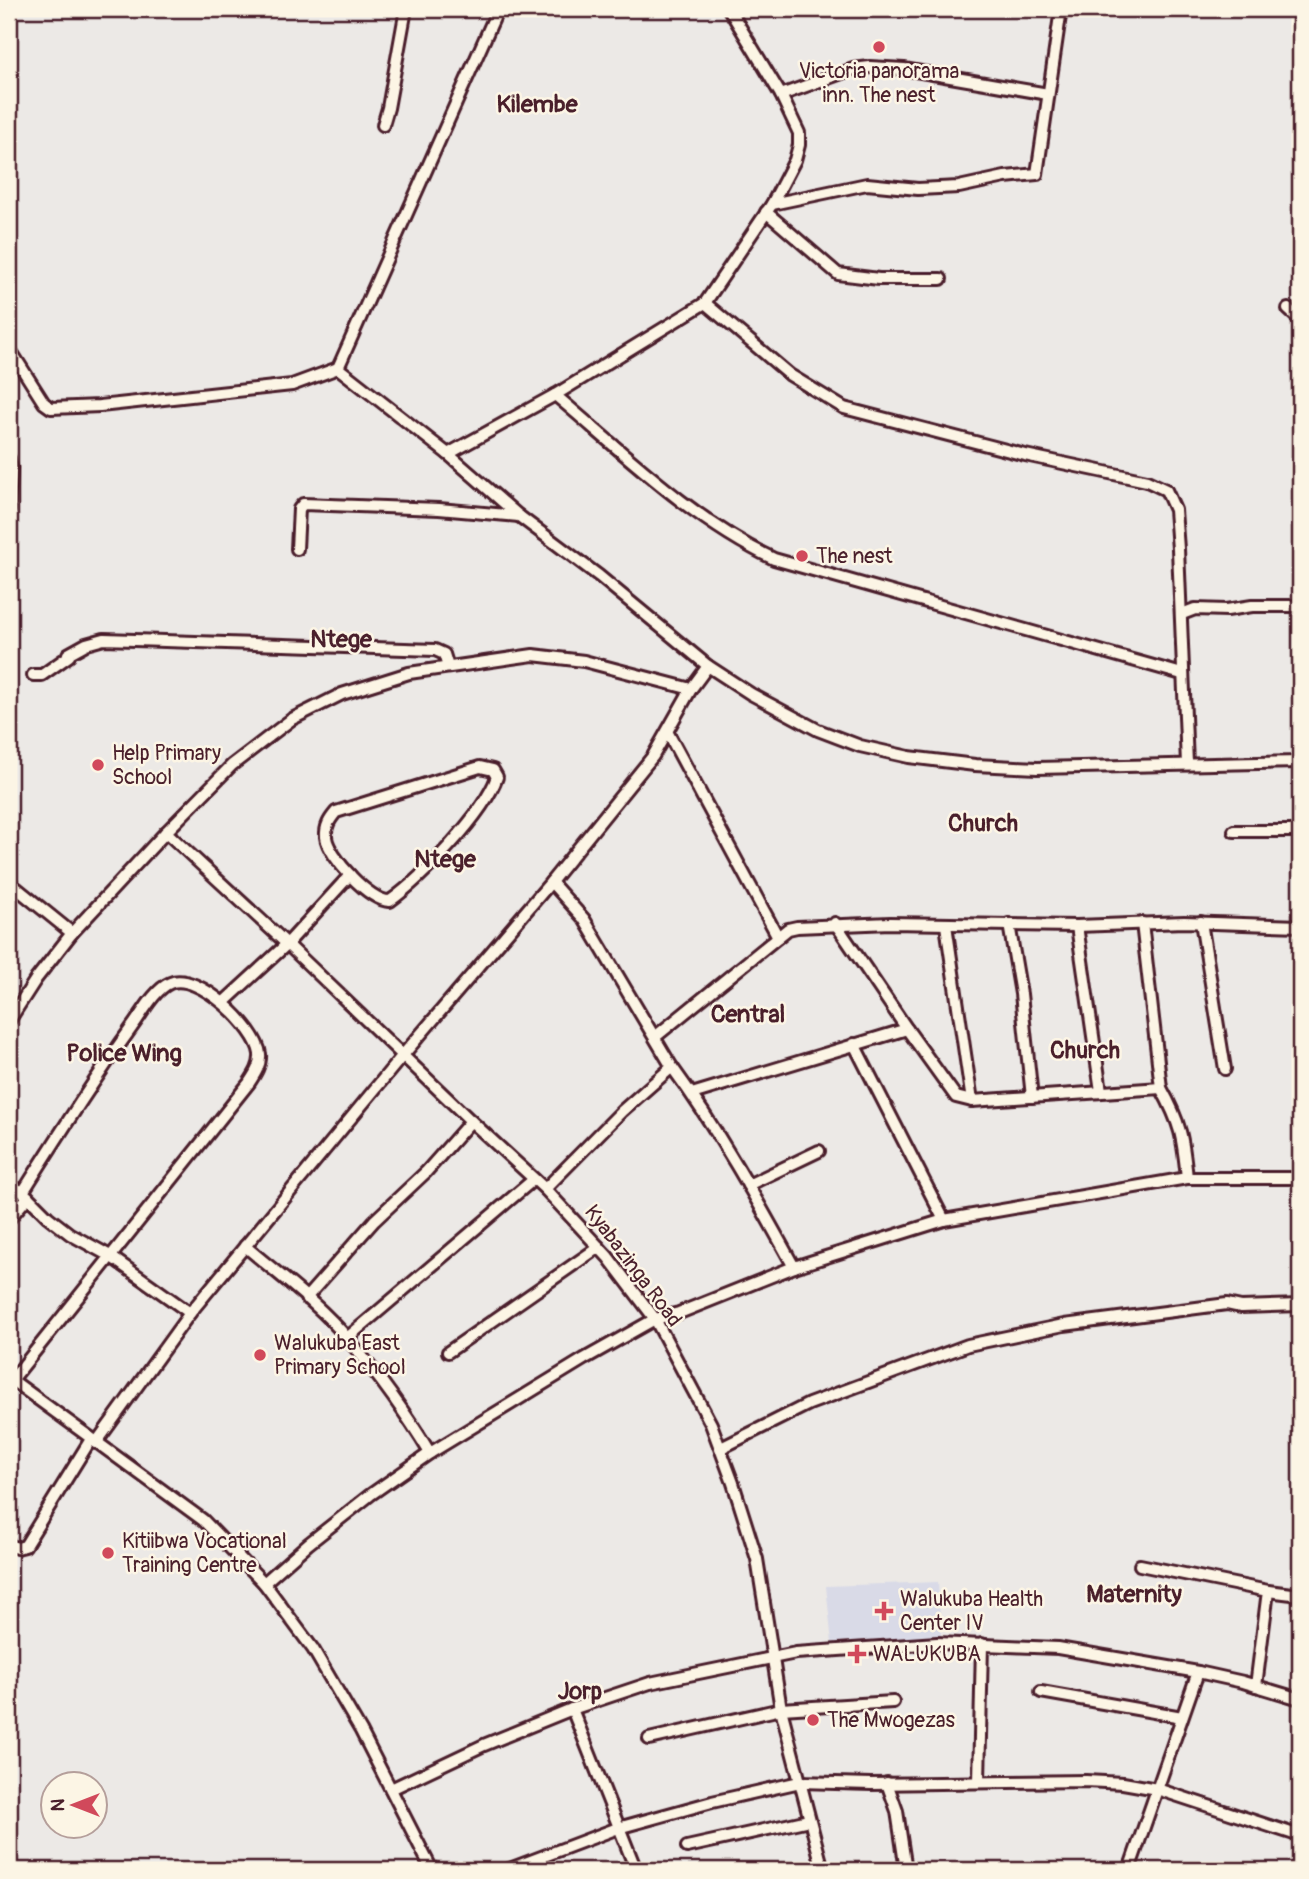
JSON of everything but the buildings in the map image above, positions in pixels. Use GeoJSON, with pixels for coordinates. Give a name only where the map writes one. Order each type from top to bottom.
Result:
{"type":"FeatureCollection","features":[{"type":"Feature","properties":{"kind":"street"},"geometry":{"type":"LineString","coordinates":[[383,125],[406,9]]}},
{"type":"Feature","properties":{"kind":"street"},"geometry":{"type":"LineString","coordinates":[[9,348],[44,402],[51,408],[100,406],[292,385],[338,368],[498,9]]}},
{"type":"Feature","properties":{"kind":"street"},"geometry":{"type":"LineString","coordinates":[[448,454],[555,395],[705,303],[769,208],[795,160],[799,133],[781,95],[729,9]]}},
{"type":"Feature","properties":{"kind":"street"},"geometry":{"type":"LineString","coordinates":[[769,208],[867,184],[918,189],[959,187],[1005,177],[1037,174],[1061,9]]}},
{"type":"Feature","properties":{"kind":"street"},"geometry":{"type":"LineString","coordinates":[[781,95],[843,72],[870,67],[904,69],[1048,94]]}},
{"type":"Feature","properties":{"kind":"street"},"geometry":{"type":"LineString","coordinates":[[769,208],[838,274],[879,279],[941,279]]}},
{"type":"Feature","properties":{"kind":"street"},"geometry":{"type":"LineString","coordinates":[[705,303],[790,375],[844,408],[1025,455],[1157,484],[1167,490],[1175,510],[1187,764]]}},
{"type":"Feature","properties":{"kind":"street"},"geometry":{"type":"LineString","coordinates":[[1288,309],[1300,320]]}},
{"type":"Feature","properties":{"kind":"street"},"geometry":{"type":"LineString","coordinates":[[338,368],[708,666],[751,694],[818,730],[860,746],[952,763],[1037,768],[1300,762]]}},
{"type":"Feature","properties":{"kind":"street"},"geometry":{"type":"LineString","coordinates":[[555,395],[705,518],[752,549],[774,559],[1182,674]]}},
{"type":"Feature","properties":{"kind":"street"},"geometry":{"type":"LineString","coordinates":[[9,458],[9,510]]}},
{"type":"Feature","properties":{"kind":"street"},"geometry":{"type":"LineString","coordinates":[[297,549],[299,509],[303,503],[439,509],[519,516]]}},
{"type":"Feature","properties":{"kind":"street"},"geometry":{"type":"LineString","coordinates":[[1182,614],[1195,609],[1300,606]]}},
{"type":"Feature","properties":{"kind":"street"},"geometry":{"type":"LineString","coordinates":[[33,675],[42,675],[69,656],[68,654],[86,644],[104,639],[435,650],[444,654],[448,667]]}},
{"type":"Feature","properties":{"kind":"street"},"geometry":{"type":"LineString","coordinates":[[9,1021],[36,979],[72,933],[166,832],[233,765],[292,719],[353,691],[409,673],[533,655],[584,661],[691,689]]}},
{"type":"Feature","properties":{"kind":"street"},"geometry":{"type":"LineString","coordinates":[[9,1545],[17,1548],[25,1546],[93,1441],[190,1313],[403,1055],[551,883],[653,756],[691,689],[708,666]]}},
{"type":"Feature","properties":{"kind":"street"},"geometry":{"type":"LineString","coordinates":[[668,733],[778,937]]}},
{"type":"Feature","properties":{"kind":"street"},"geometry":{"type":"LineString","coordinates":[[480,767],[493,769],[497,777],[489,796],[445,849],[393,899],[383,901],[349,875],[329,848],[327,839],[326,830],[336,812],[480,767]]}},
{"type":"Feature","properties":{"kind":"street"},"geometry":{"type":"LineString","coordinates":[[1234,831],[1300,829]]}},
{"type":"Feature","properties":{"kind":"street","name":"Kyabazinga Road"},"geometry":{"type":"LineString","coordinates":[[166,832],[545,1189],[599,1247],[655,1319],[711,1424],[757,1559],[780,1709],[822,1870]]}},
{"type":"Feature","properties":{"kind":"street"},"geometry":{"type":"LineString","coordinates":[[224,1002],[287,944],[349,875]]}},
{"type":"Feature","properties":{"kind":"street"},"geometry":{"type":"LineString","coordinates":[[9,882],[72,933]]}},
{"type":"Feature","properties":{"kind":"street"},"geometry":{"type":"LineString","coordinates":[[551,883],[584,919],[672,1067],[692,1094],[748,1185],[794,1266]]}},
{"type":"Feature","properties":{"kind":"street"},"geometry":{"type":"LineString","coordinates":[[656,1037],[778,937],[797,927],[835,923],[1077,926],[1201,922],[1300,926]]}},
{"type":"Feature","properties":{"kind":"street"},"geometry":{"type":"LineString","coordinates":[[1201,922],[1225,1069]]}},
{"type":"Feature","properties":{"kind":"street"},"geometry":{"type":"LineString","coordinates":[[835,923],[906,1029],[956,1097],[972,1101],[1161,1088]]}},
{"type":"Feature","properties":{"kind":"street"},"geometry":{"type":"LineString","coordinates":[[1142,923],[1161,1088],[1177,1117],[1182,1133],[1187,1178]]}},
{"type":"Feature","properties":{"kind":"street"},"geometry":{"type":"LineString","coordinates":[[946,925],[972,1101]]}},
{"type":"Feature","properties":{"kind":"street"},"geometry":{"type":"LineString","coordinates":[[1009,925],[1021,994],[1032,1097]]}},
{"type":"Feature","properties":{"kind":"street"},"geometry":{"type":"LineString","coordinates":[[1077,926],[1101,1091]]}},
{"type":"Feature","properties":{"kind":"street"},"geometry":{"type":"LineString","coordinates":[[9,1219],[100,1072],[160,992],[170,983],[181,981],[195,984],[224,1002],[258,1045],[258,1069],[250,1083],[178,1174],[10,1379],[203,1520],[264,1583],[313,1649],[361,1731],[432,1870]]}},
{"type":"Feature","properties":{"kind":"street"},"geometry":{"type":"LineString","coordinates":[[692,1094],[906,1029]]}},
{"type":"Feature","properties":{"kind":"street"},"geometry":{"type":"LineString","coordinates":[[854,1045],[944,1220]]}},
{"type":"Feature","properties":{"kind":"street"},"geometry":{"type":"LineString","coordinates":[[545,1189],[622,1111],[672,1067]]}},
{"type":"Feature","properties":{"kind":"street"},"geometry":{"type":"LineString","coordinates":[[306,1298],[374,1221],[426,1172],[471,1121]]}},
{"type":"Feature","properties":{"kind":"street"},"geometry":{"type":"LineString","coordinates":[[748,1185],[819,1151]]}},
{"type":"Feature","properties":{"kind":"street"},"geometry":{"type":"LineString","coordinates":[[264,1583],[370,1495],[430,1453],[655,1319],[680,1313],[794,1266],[944,1220],[1187,1178],[1300,1178]]}},
{"type":"Feature","properties":{"kind":"street"},"geometry":{"type":"LineString","coordinates":[[348,1338],[533,1180]]}},
{"type":"Feature","properties":{"kind":"street"},"geometry":{"type":"LineString","coordinates":[[9,1185],[25,1195],[47,1217],[70,1234],[110,1256],[190,1313]]}},
{"type":"Feature","properties":{"kind":"street"},"geometry":{"type":"LineString","coordinates":[[245,1246],[348,1338],[412,1423],[430,1453]]}},
{"type":"Feature","properties":{"kind":"street"},"geometry":{"type":"LineString","coordinates":[[448,1352],[599,1247]]}},
{"type":"Feature","properties":{"kind":"street"},"geometry":{"type":"LineString","coordinates":[[721,1448],[809,1404],[968,1345],[1064,1325],[1192,1308],[1227,1304],[1241,1307],[1300,1305]]}},
{"type":"Feature","properties":{"kind":"street"},"geometry":{"type":"LineString","coordinates":[[1140,1565],[1300,1595]]}},
{"type":"Feature","properties":{"kind":"street"},"geometry":{"type":"LineString","coordinates":[[1256,1686],[1268,1591]]}},
{"type":"Feature","properties":{"kind":"street"},"geometry":{"type":"LineString","coordinates":[[391,1789],[484,1745],[572,1709],[650,1683],[796,1653],[937,1643],[1058,1648],[1198,1672],[1300,1699]]}},
{"type":"Feature","properties":{"kind":"street"},"geometry":{"type":"LineString","coordinates":[[979,1782],[982,1644]]}},
{"type":"Feature","properties":{"kind":"street"},"geometry":{"type":"LineString","coordinates":[[1129,1870],[1198,1672]]}},
{"type":"Feature","properties":{"kind":"street"},"geometry":{"type":"LineString","coordinates":[[1041,1692],[1182,1717]]}},
{"type":"Feature","properties":{"kind":"street"},"geometry":{"type":"LineString","coordinates":[[649,1739],[780,1709],[893,1702]]}},
{"type":"Feature","properties":{"kind":"street"},"geometry":{"type":"LineString","coordinates":[[572,1709],[636,1870]]}},
{"type":"Feature","properties":{"kind":"street"},"geometry":{"type":"LineString","coordinates":[[507,1870],[618,1828],[712,1802],[800,1782],[1086,1781],[1157,1789],[1300,1836]]}},
{"type":"Feature","properties":{"kind":"street"},"geometry":{"type":"LineString","coordinates":[[887,1783],[897,1811],[906,1870]]}},
{"type":"Feature","properties":{"kind":"street"},"geometry":{"type":"LineString","coordinates":[[687,1847],[809,1820]]}},
{"type":"Feature","properties":{"kind":"shaded area","name":"Walukuba Health Center IV"},"geometry":{"type":"Polygon","coordinates":[[[938,1582],[941,1636],[832,1643],[826,1586],[938,1582]]]}},
{"type":"Feature","properties":{"kind":"place","name":"Victoria panorama inn. The nest"},"geometry":{"type":"Point","coordinates":[879,47]}},
{"type":"Feature","properties":{"kind":"place","name":"The nest"},"geometry":{"type":"Point","coordinates":[802,556]}},
{"type":"Feature","properties":{"kind":"place","name":"Help Primary School"},"geometry":{"type":"Point","coordinates":[98,765]}},
{"type":"Feature","properties":{"kind":"place","name":"Walukuba East Primary School"},"geometry":{"type":"Point","coordinates":[260,1355]}},
{"type":"Feature","properties":{"kind":"place","name":"Kitiibwa Vocational Training Centre"},"geometry":{"type":"Point","coordinates":[108,1553]}},
{"type":"Feature","properties":{"kind":"place","name":"Walukuba Health Center IV"},"geometry":{"type":"Point","coordinates":[884,1611]}},
{"type":"Feature","properties":{"kind":"place","name":"WALUKUBA"},"geometry":{"type":"Point","coordinates":[857,1654]}},
{"type":"Feature","properties":{"kind":"place","name":"The Mwogezas"},"geometry":{"type":"Point","coordinates":[813,1720]}},
{"type":"Feature","properties":{"kind":"district","name":"Kilembe"},"geometry":{"type":"Point","coordinates":[537,104]}},
{"type":"Feature","properties":{"kind":"district","name":"Ntege"},"geometry":{"type":"Point","coordinates":[341,639]}},
{"type":"Feature","properties":{"kind":"district","name":"Church"},"geometry":{"type":"Point","coordinates":[983,823]}},
{"type":"Feature","properties":{"kind":"district","name":"Ntege"},"geometry":{"type":"Point","coordinates":[445,859]}},
{"type":"Feature","properties":{"kind":"district","name":"Central"},"geometry":{"type":"Point","coordinates":[748,1014]}},
{"type":"Feature","properties":{"kind":"district","name":"Church"},"geometry":{"type":"Point","coordinates":[1085,1050]}},
{"type":"Feature","properties":{"kind":"district","name":"Police Wing"},"geometry":{"type":"Point","coordinates":[124,1053]}},
{"type":"Feature","properties":{"kind":"district","name":"Maternity"},"geometry":{"type":"Point","coordinates":[1134,1594]}},
{"type":"Feature","properties":{"kind":"district","name":"Jorp"},"geometry":{"type":"Point","coordinates":[580,1691]}}]}
